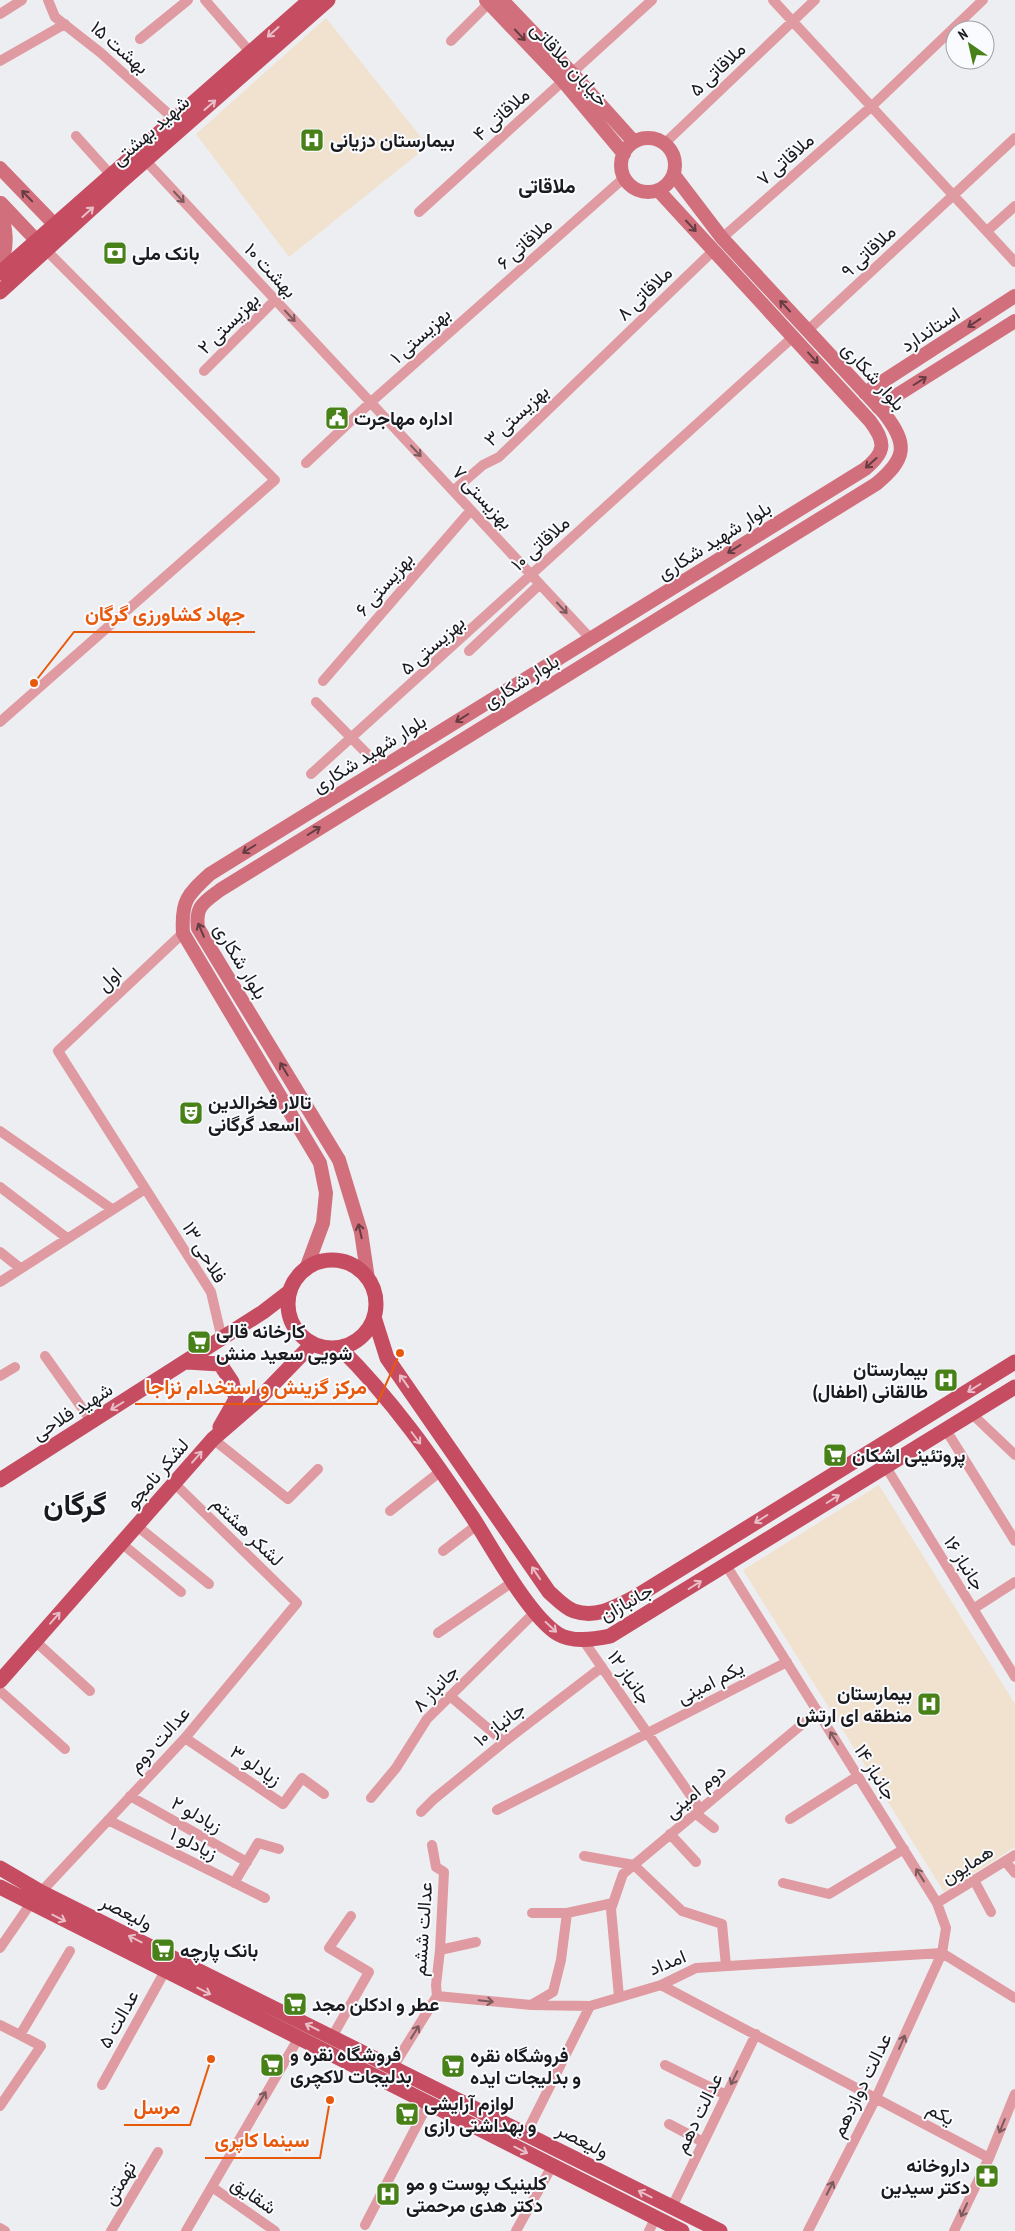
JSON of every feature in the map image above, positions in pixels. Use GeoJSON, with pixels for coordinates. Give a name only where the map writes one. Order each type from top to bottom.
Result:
{"type":"FeatureCollection","features":[{"type":"Feature","properties":{"kind":"main road","name":"شهید بهشتی"},"geometry":{"type":"LineString","coordinates":[[59,229],[111,175],[310,0]]}},
{"type":"Feature","properties":{"kind":"main road","name":"شهید بهشتی"},"geometry":{"type":"LineString","coordinates":[[0,292],[41,245],[146,161],[328,0]]}},
{"type":"Feature","properties":{"kind":"main road","name":"خیابان ملاقاتی"},"geometry":{"type":"LineString","coordinates":[[492,1],[634,142]]}},
{"type":"Feature","properties":{"kind":"main road","name":"خیابان ملاقاتی"},"geometry":{"type":"LineString","coordinates":[[567,77],[624,154]]}},
{"type":"Feature","properties":{"kind":"main road"},"geometry":{"type":"LineString","coordinates":[[649,138],[665,143],[674,155],[674,176],[665,186],[658,190],[639,190],[628,183],[622,164],[624,154],[634,142],[649,138]]}},
{"type":"Feature","properties":{"kind":"main road"},"geometry":{"type":"LineString","coordinates":[[0,168],[59,229]]}},
{"type":"Feature","properties":{"kind":"main road","name":"بلوار شکاری"},"geometry":{"type":"LineString","coordinates":[[368,1279],[361,1232],[339,1160],[202,934],[196,915],[203,903],[220,890],[876,484],[891,472],[901,455],[901,438],[892,423],[722,238],[674,176]]}},
{"type":"Feature","properties":{"kind":"main road","name":"بلوار شکاری"},"geometry":{"type":"LineString","coordinates":[[658,190],[858,408]]}},
{"type":"Feature","properties":{"kind":"main road"},"geometry":{"type":"LineString","coordinates":[[0,202],[41,245]]}},
{"type":"Feature","properties":{"kind":"main road"},"geometry":{"type":"LineString","coordinates":[[0,206],[7,244],[0,268]]}},
{"type":"Feature","properties":{"kind":"main road","name":"شهید بهشتی"},"geometry":{"type":"LineString","coordinates":[[0,273],[41,245]]}},
{"type":"Feature","properties":{"kind":"main road","name":"استاندارد"},"geometry":{"type":"LineString","coordinates":[[865,393],[1015,296]]}},
{"type":"Feature","properties":{"kind":"main road","name":"استاندارد"},"geometry":{"type":"LineString","coordinates":[[878,407],[1015,321]]}},
{"type":"Feature","properties":{"kind":"main road"},"geometry":{"type":"LineString","coordinates":[[890,378],[900,393]]}},
{"type":"Feature","properties":{"kind":"main road","name":"بلوار شهید شکاری"},"geometry":{"type":"LineString","coordinates":[[183,933],[182,911],[191,891],[210,874],[865,468],[876,459],[882,450],[879,433],[858,408]]}},
{"type":"Feature","properties":{"kind":"main road"},"geometry":{"type":"LineString","coordinates":[[402,755],[412,771]]}},
{"type":"Feature","properties":{"kind":"main road"},"geometry":{"type":"LineString","coordinates":[[183,933],[320,1163],[326,1193],[323,1223],[306,1269]]}},
{"type":"Feature","properties":{"kind":"main road"},"geometry":{"type":"LineString","coordinates":[[337,1260],[358,1268],[368,1279],[376,1297],[374,1317],[363,1336],[349,1345],[340,1348],[322,1348],[312,1344],[297,1332],[290,1320],[288,1308],[289,1292],[294,1282],[306,1269],[318,1262],[337,1260]]}},
{"type":"Feature","properties":{"kind":"main road","name":"شهید فلاحی"},"geometry":{"type":"LineString","coordinates":[[0,1480],[264,1312],[289,1292]]}},
{"type":"Feature","properties":{"kind":"main road","name":"جانبازان"},"geometry":{"type":"LineString","coordinates":[[374,1317],[387,1358],[549,1592],[572,1610],[587,1614],[606,1611],[637,1596],[1015,1362]]}},
{"type":"Feature","properties":{"kind":"main road","name":"لشکر نامجو"},"geometry":{"type":"LineString","coordinates":[[0,1681],[213,1439],[257,1401],[312,1344]]}},
{"type":"Feature","properties":{"kind":"main road","name":"جانبازان"},"geometry":{"type":"LineString","coordinates":[[340,1348],[368,1375],[441,1471],[535,1612],[559,1635],[583,1640],[610,1636],[1015,1388]]}},
{"type":"Feature","properties":{"kind":"main road"},"geometry":{"type":"LineString","coordinates":[[187,1362],[220,1364],[232,1382],[236,1399],[213,1439]]}},
{"type":"Feature","properties":{"kind":"main road"},"geometry":{"type":"LineString","coordinates":[[401,1418],[420,1405]]}},
{"type":"Feature","properties":{"kind":"main road"},"geometry":{"type":"LineString","coordinates":[[784,1505],[796,1522]]}},
{"type":"Feature","properties":{"kind":"main road","name":"ولیعصر"},"geometry":{"type":"LineString","coordinates":[[0,1868],[41,1892],[720,2231]]}},
{"type":"Feature","properties":{"kind":"main road","name":"ولیعصر"},"geometry":{"type":"LineString","coordinates":[[0,1887],[298,2039],[682,2231]]}},
{"type":"Feature","properties":{"kind":"street"},"geometry":{"type":"LineString","coordinates":[[0,14],[22,0]]}},
{"type":"Feature","properties":{"kind":"street","name":"بهشت ۱۵"},"geometry":{"type":"LineString","coordinates":[[48,0],[55,18],[101,53],[174,119]]}},
{"type":"Feature","properties":{"kind":"street"},"geometry":{"type":"LineString","coordinates":[[140,38],[188,0]]}},
{"type":"Feature","properties":{"kind":"street"},"geometry":{"type":"LineString","coordinates":[[204,0],[251,53]]}},
{"type":"Feature","properties":{"kind":"street","name":"ملاقاتی ۴"},"geometry":{"type":"LineString","coordinates":[[419,212],[652,0]]}},
{"type":"Feature","properties":{"kind":"street"},"geometry":{"type":"LineString","coordinates":[[773,0],[1015,262]]}},
{"type":"Feature","properties":{"kind":"street","name":"ملاقاتی ۵"},"geometry":{"type":"LineString","coordinates":[[665,143],[815,0]]}},
{"type":"Feature","properties":{"kind":"street","name":"۷ ملاقاتی"},"geometry":{"type":"LineString","coordinates":[[722,238],[872,106],[983,0]]}},
{"type":"Feature","properties":{"kind":"street"},"geometry":{"type":"LineString","coordinates":[[451,41],[492,1]]}},
{"type":"Feature","properties":{"kind":"street"},"geometry":{"type":"LineString","coordinates":[[0,61],[65,24]]}},
{"type":"Feature","properties":{"kind":"street"},"geometry":{"type":"LineString","coordinates":[[76,136],[111,175]]}},
{"type":"Feature","properties":{"kind":"street","name":"ملاقاتی ۹"},"geometry":{"type":"LineString","coordinates":[[808,331],[1015,138]]}},
{"type":"Feature","properties":{"kind":"street","name":"بهشت ۱۰"},"geometry":{"type":"LineString","coordinates":[[146,161],[371,402]]}},
{"type":"Feature","properties":{"kind":"street","name":"۶ ملاقاتی"},"geometry":{"type":"LineString","coordinates":[[492,295],[625,177]]}},
{"type":"Feature","properties":{"kind":"street"},"geometry":{"type":"LineString","coordinates":[[987,232],[1015,206]]}},
{"type":"Feature","properties":{"kind":"street"},"geometry":{"type":"LineString","coordinates":[[0,722],[275,480],[41,245]]}},
{"type":"Feature","properties":{"kind":"street","name":"ملاقاتی ۸"},"geometry":{"type":"LineString","coordinates":[[599,360],[714,250]]}},
{"type":"Feature","properties":{"kind":"street","name":"بهزیستی ۱"},"geometry":{"type":"LineString","coordinates":[[306,463],[371,402],[492,295]]}},
{"type":"Feature","properties":{"kind":"street","name":"۲ بهزیستی"},"geometry":{"type":"LineString","coordinates":[[204,371],[276,300]]}},
{"type":"Feature","properties":{"kind":"street","name":"۱۰ ملاقاتی"},"geometry":{"type":"LineString","coordinates":[[310,774],[793,337]]}},
{"type":"Feature","properties":{"kind":"street","name":"۳ بهزیستی"},"geometry":{"type":"LineString","coordinates":[[453,491],[483,465],[499,457],[599,360]]}},
{"type":"Feature","properties":{"kind":"street","name":"۷ بهزیستی"},"geometry":{"type":"LineString","coordinates":[[371,402],[590,638]]}},
{"type":"Feature","properties":{"kind":"street","name":"بهزیستی ۶"},"geometry":{"type":"LineString","coordinates":[[323,681],[471,510]]}},
{"type":"Feature","properties":{"kind":"street"},"geometry":{"type":"LineString","coordinates":[[469,651],[537,581]]}},
{"type":"Feature","properties":{"kind":"street","name":"۵ بهزیستی"},"geometry":{"type":"LineString","coordinates":[[310,774],[537,581]]}},
{"type":"Feature","properties":{"kind":"street"},"geometry":{"type":"LineString","coordinates":[[316,702],[381,768]]}},
{"type":"Feature","properties":{"kind":"street","name":"اول"},"geometry":{"type":"LineString","coordinates":[[58,1051],[183,933]]}},
{"type":"Feature","properties":{"kind":"street","name":"۱۳ فلاحی"},"geometry":{"type":"LineString","coordinates":[[58,1051],[211,1292],[222,1339]]}},
{"type":"Feature","properties":{"kind":"street"},"geometry":{"type":"LineString","coordinates":[[0,1131],[112,1209]]}},
{"type":"Feature","properties":{"kind":"street"},"geometry":{"type":"LineString","coordinates":[[0,1187],[67,1238]]}},
{"type":"Feature","properties":{"kind":"street"},"geometry":{"type":"LineString","coordinates":[[0,1282],[145,1189]]}},
{"type":"Feature","properties":{"kind":"street"},"geometry":{"type":"LineString","coordinates":[[0,1252],[20,1268]]}},
{"type":"Feature","properties":{"kind":"street"},"geometry":{"type":"LineString","coordinates":[[45,1356],[92,1422]]}},
{"type":"Feature","properties":{"kind":"street"},"geometry":{"type":"LineString","coordinates":[[0,1376],[15,1367]]}},
{"type":"Feature","properties":{"kind":"street"},"geometry":{"type":"LineString","coordinates":[[972,1414],[1015,1456]]}},
{"type":"Feature","properties":{"kind":"street"},"geometry":{"type":"LineString","coordinates":[[946,1430],[1015,1541]]}},
{"type":"Feature","properties":{"kind":"street"},"geometry":{"type":"LineString","coordinates":[[213,1439],[288,1499],[318,1469]]}},
{"type":"Feature","properties":{"kind":"street","name":"جانباز ۱۶"},"geometry":{"type":"LineString","coordinates":[[886,1467],[1015,1677]]}},
{"type":"Feature","properties":{"kind":"street"},"geometry":{"type":"LineString","coordinates":[[390,1511],[441,1471]]}},
{"type":"Feature","properties":{"kind":"street","name":"لشکر هشتم"},"geometry":{"type":"LineString","coordinates":[[174,1483],[297,1603]]}},
{"type":"Feature","properties":{"kind":"street"},"geometry":{"type":"LineString","coordinates":[[442,1551],[477,1525]]}},
{"type":"Feature","properties":{"kind":"street"},"geometry":{"type":"LineString","coordinates":[[136,1526],[209,1584]]}},
{"type":"Feature","properties":{"kind":"street"},"geometry":{"type":"LineString","coordinates":[[122,1543],[181,1592]]}},
{"type":"Feature","properties":{"kind":"street","name":"جانباز ۱۴"},"geometry":{"type":"LineString","coordinates":[[726,1566],[937,1902],[946,1928],[942,1953]]}},
{"type":"Feature","properties":{"kind":"street"},"geometry":{"type":"LineString","coordinates":[[438,1632],[514,1581]]}},
{"type":"Feature","properties":{"kind":"street"},"geometry":{"type":"LineString","coordinates":[[973,1609],[1015,1582]]}},
{"type":"Feature","properties":{"kind":"street","name":"عدالت دوم"},"geometry":{"type":"LineString","coordinates":[[41,1892],[185,1738],[297,1603]]}},
{"type":"Feature","properties":{"kind":"street","name":"جانباز ۸"},"geometry":{"type":"LineString","coordinates":[[371,1798],[396,1768],[427,1719],[535,1612]]}},
{"type":"Feature","properties":{"kind":"street","name":"۱۲ جانباز"},"geometry":{"type":"LineString","coordinates":[[583,1640],[649,1734],[698,1811],[714,1828]]}},
{"type":"Feature","properties":{"kind":"street"},"geometry":{"type":"LineString","coordinates":[[35,1641],[90,1691]]}},
{"type":"Feature","properties":{"kind":"street","name":"یکم امینی"},"geometry":{"type":"LineString","coordinates":[[497,1810],[521,1796],[649,1734],[787,1662]]}},
{"type":"Feature","properties":{"kind":"street","name":"۱۰ جانباز"},"geometry":{"type":"LineString","coordinates":[[421,1812],[434,1799],[504,1742],[602,1667]]}},
{"type":"Feature","properties":{"kind":"street"},"geometry":{"type":"LineString","coordinates":[[0,1691],[65,1749]]}},
{"type":"Feature","properties":{"kind":"street"},"geometry":{"type":"LineString","coordinates":[[450,1696],[504,1742]]}},
{"type":"Feature","properties":{"kind":"street","name":"دوم امینی"},"geometry":{"type":"LineString","coordinates":[[612,1906],[623,1874],[818,1711]]}},
{"type":"Feature","properties":{"kind":"street","name":"زیادلو ۳"},"geometry":{"type":"LineString","coordinates":[[185,1738],[283,1804],[302,1778],[324,1794]]}},
{"type":"Feature","properties":{"kind":"street"},"geometry":{"type":"LineString","coordinates":[[790,1819],[858,1776]]}},
{"type":"Feature","properties":{"kind":"street","name":"زیادلو ۲"},"geometry":{"type":"LineString","coordinates":[[130,1796],[247,1862]]}},
{"type":"Feature","properties":{"kind":"street","name":"زیادلو ۱"},"geometry":{"type":"LineString","coordinates":[[108,1820],[265,1898]]}},
{"type":"Feature","properties":{"kind":"street"},"geometry":{"type":"LineString","coordinates":[[670,1834],[696,1862]]}},
{"type":"Feature","properties":{"kind":"street"},"geometry":{"type":"LineString","coordinates":[[234,1883],[258,1843],[279,1849]]}},
{"type":"Feature","properties":{"kind":"street","name":"عدالت ششم"},"geometry":{"type":"LineString","coordinates":[[392,2067],[437,1996],[436,1985],[440,1950],[444,1872],[436,1867],[432,1845]]}},
{"type":"Feature","properties":{"kind":"street"},"geometry":{"type":"LineString","coordinates":[[783,1883],[829,1894],[904,1849]]}},
{"type":"Feature","properties":{"kind":"street","name":"همایون"},"geometry":{"type":"LineString","coordinates":[[937,1902],[1015,1855]]}},
{"type":"Feature","properties":{"kind":"street"},"geometry":{"type":"LineString","coordinates":[[584,1856],[634,1865],[682,1911],[722,1924],[726,1966]]}},
{"type":"Feature","properties":{"kind":"street"},"geometry":{"type":"LineString","coordinates":[[1005,1861],[1015,1873]]}},
{"type":"Feature","properties":{"kind":"street"},"geometry":{"type":"LineString","coordinates":[[974,1880],[991,1912]]}},
{"type":"Feature","properties":{"kind":"street"},"geometry":{"type":"LineString","coordinates":[[0,1948],[31,1903]]}},
{"type":"Feature","properties":{"kind":"street"},"geometry":{"type":"LineString","coordinates":[[532,1913],[567,1914],[612,1906],[619,1998]]}},
{"type":"Feature","properties":{"kind":"street"},"geometry":{"type":"LineString","coordinates":[[532,2006],[552,1992],[561,1960],[567,1914]]}},
{"type":"Feature","properties":{"kind":"street"},"geometry":{"type":"LineString","coordinates":[[332,2037],[369,1972],[329,1948],[351,1916]]}},
{"type":"Feature","properties":{"kind":"street"},"geometry":{"type":"LineString","coordinates":[[440,1950],[476,1942]]}},
{"type":"Feature","properties":{"kind":"street"},"geometry":{"type":"LineString","coordinates":[[20,2034],[70,1951]]}},
{"type":"Feature","properties":{"kind":"street"},"geometry":{"type":"LineString","coordinates":[[942,1953],[1015,1998]]}},
{"type":"Feature","properties":{"kind":"street","name":"امداد"},"geometry":{"type":"LineString","coordinates":[[437,1996],[532,2006],[590,2006],[661,1985],[696,1968],[942,1953]]}},
{"type":"Feature","properties":{"kind":"street","name":"عدالت دوازدهم"},"geometry":{"type":"LineString","coordinates":[[808,2231],[876,2098],[942,1953]]}},
{"type":"Feature","properties":{"kind":"street","name":"عدالت ۵"},"geometry":{"type":"LineString","coordinates":[[102,2084],[164,1971]]}},
{"type":"Feature","properties":{"kind":"street","name":"یکم"},"geometry":{"type":"LineString","coordinates":[[661,1985],[989,2158]]}},
{"type":"Feature","properties":{"kind":"street"},"geometry":{"type":"LineString","coordinates":[[526,2134],[590,2006]]}},
{"type":"Feature","properties":{"kind":"street"},"geometry":{"type":"LineString","coordinates":[[0,2025],[41,2046],[0,2106]]}},
{"type":"Feature","properties":{"kind":"street","name":"عدالت دهم"},"geometry":{"type":"LineString","coordinates":[[672,2207],[756,2034]]}},
{"type":"Feature","properties":{"kind":"street"},"geometry":{"type":"LineString","coordinates":[[186,2231],[298,2039]]}},
{"type":"Feature","properties":{"kind":"street"},"geometry":{"type":"LineString","coordinates":[[665,2064],[726,2094]]}},
{"type":"Feature","properties":{"kind":"street"},"geometry":{"type":"LineString","coordinates":[[954,2231],[989,2158],[1015,2094]]}},
{"type":"Feature","properties":{"kind":"street"},"geometry":{"type":"LineString","coordinates":[[365,2225],[428,2104]]}},
{"type":"Feature","properties":{"kind":"street"},"geometry":{"type":"LineString","coordinates":[[669,2124],[704,2142]]}},
{"type":"Feature","properties":{"kind":"street","name":"تهمتن"},"geometry":{"type":"LineString","coordinates":[[111,2231],[158,2152]]}},
{"type":"Feature","properties":{"kind":"street"},"geometry":{"type":"LineString","coordinates":[[516,2231],[552,2166]]}},
{"type":"Feature","properties":{"kind":"street","name":"شقایق"},"geometry":{"type":"LineString","coordinates":[[212,2187],[276,2231]]}},
{"type":"Feature","properties":{"kind":"street"},"geometry":{"type":"LineString","coordinates":[[649,2231],[656,2217]]}},
{"type":"Feature","properties":{"kind":"street"},"geometry":{"type":"LineString","coordinates":[[0,2228],[4,2231]]}},
{"type":"Feature","properties":{"kind":"shaded area","name":"بیمارستان دزیانی"},"geometry":{"type":"Polygon","coordinates":[[[326,18],[428,146],[289,257],[196,134],[326,18]]]}},
{"type":"Feature","properties":{"kind":"shaded area"},"geometry":{"type":"Polygon","coordinates":[[[879,1485],[1015,1704],[1015,1847],[944,1892],[743,1570],[879,1485]]]}},
{"type":"Feature","properties":{"kind":"place","name":"بیمارستان دزیانی"},"geometry":{"type":"Point","coordinates":[312,140]}},
{"type":"Feature","properties":{"kind":"place","name":"بانک ملی"},"geometry":{"type":"Point","coordinates":[115,253]}},
{"type":"Feature","properties":{"kind":"place","name":"اداره مهاجرت"},"geometry":{"type":"Point","coordinates":[337,418]}},
{"type":"Feature","properties":{"kind":"place","name":"جهاد کشاورزی گرگان"},"geometry":{"type":"Point","coordinates":[34,683]}},
{"type":"Feature","properties":{"kind":"place","name":"تالار فخرالدین اسعد گرگانی"},"geometry":{"type":"Point","coordinates":[191,1113]}},
{"type":"Feature","properties":{"kind":"place","name":"کارخانه قالی شویی سعید منش"},"geometry":{"type":"Point","coordinates":[199,1342]}},
{"type":"Feature","properties":{"kind":"place","name":"مرکز گزینش و استخدام نزاجا"},"geometry":{"type":"Point","coordinates":[400,1353]}},
{"type":"Feature","properties":{"kind":"place","name":"بیمارستان طالقانی (اطفال)"},"geometry":{"type":"Point","coordinates":[946,1380]}},
{"type":"Feature","properties":{"kind":"place","name":"پروتئینی اشکان"},"geometry":{"type":"Point","coordinates":[835,1455]}},
{"type":"Feature","properties":{"kind":"place","name":"بیمارستان منطقه ای ارتش"},"geometry":{"type":"Point","coordinates":[929,1704]}},
{"type":"Feature","properties":{"kind":"place","name":"بانک پارچه"},"geometry":{"type":"Point","coordinates":[163,1950]}},
{"type":"Feature","properties":{"kind":"place","name":"عطر و ادکلن مجد"},"geometry":{"type":"Point","coordinates":[295,2004]}},
{"type":"Feature","properties":{"kind":"place","name":"مرسل"},"geometry":{"type":"Point","coordinates":[211,2059]}},
{"type":"Feature","properties":{"kind":"place","name":"فروشگاه نقره و بدلیجات لاکچری"},"geometry":{"type":"Point","coordinates":[272,2065]}},
{"type":"Feature","properties":{"kind":"place","name":"فروشگاه نقره و بدلیجات ایده"},"geometry":{"type":"Point","coordinates":[453,2066]}},
{"type":"Feature","properties":{"kind":"place","name":"سینما کاپری"},"geometry":{"type":"Point","coordinates":[330,2100]}},
{"type":"Feature","properties":{"kind":"place","name":"لوازم آرایشی و بهداشتی رازی"},"geometry":{"type":"Point","coordinates":[407,2114]}},
{"type":"Feature","properties":{"kind":"place","name":"داروخانه دکتر سیدین"},"geometry":{"type":"Point","coordinates":[987,2176]}},
{"type":"Feature","properties":{"kind":"place","name":"کلینیک پوست و مو دکتر هدی مرحمتی"},"geometry":{"type":"Point","coordinates":[388,2194]}},
{"type":"Feature","properties":{"kind":"district","name":"ملاقاتی"},"geometry":{"type":"Point","coordinates":[547,186]}},
{"type":"Feature","properties":{"kind":"district","name":"گرگان"},"geometry":{"type":"Point","coordinates":[75,1504]}}]}
